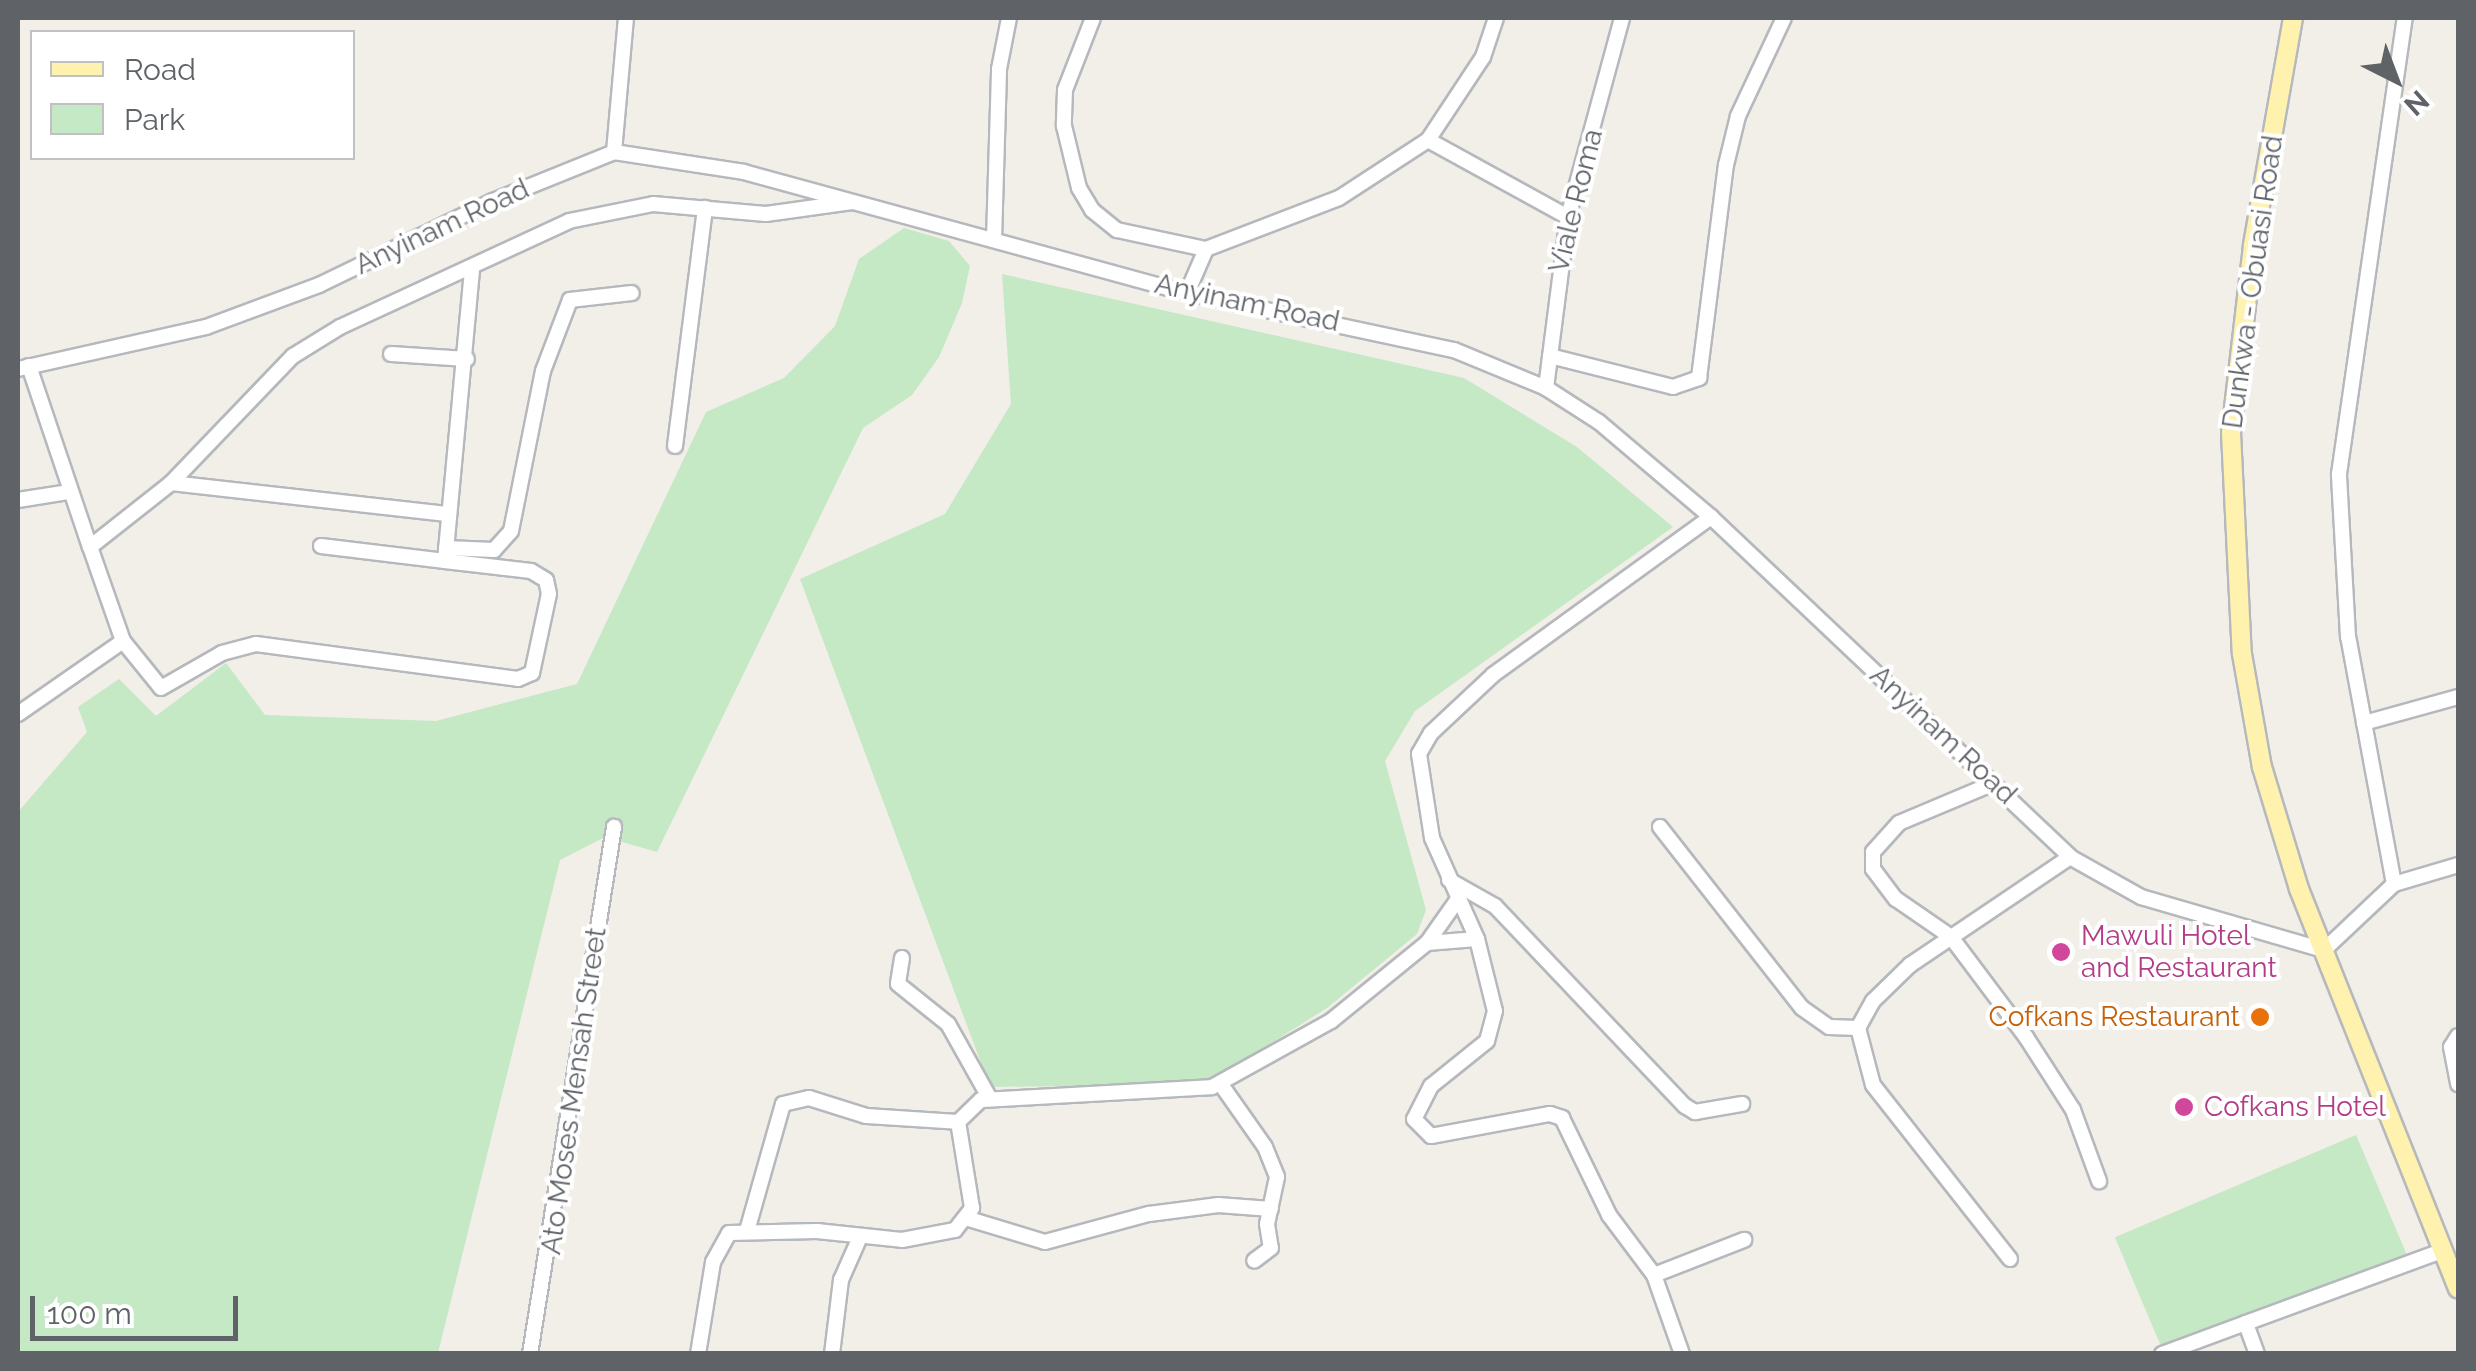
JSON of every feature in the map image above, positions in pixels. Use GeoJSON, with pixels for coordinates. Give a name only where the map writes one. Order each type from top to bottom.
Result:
{"type":"FeatureCollection","features":[{"type":"Feature","properties":{"kind":"main road","name":"Dunkwa - Obuasi Road"},"geometry":{"type":"LineString","coordinates":[[2292,18],[2242,330],[2231,519],[2242,654],[2262,767],[2324,950],[2457,1282]]}},
{"type":"Feature","properties":{"kind":"street"},"geometry":{"type":"LineString","coordinates":[[614,152],[626,18]]}},
{"type":"Feature","properties":{"kind":"street"},"geometry":{"type":"LineString","coordinates":[[994,240],[999,68],[1009,18]]}},
{"type":"Feature","properties":{"kind":"street"},"geometry":{"type":"LineString","coordinates":[[1093,18],[1065,90],[1064,126],[1079,188],[1092,210],[1117,230],[1206,249],[1339,198],[1428,140],[1483,57],[1496,18]]}},
{"type":"Feature","properties":{"kind":"street","name":"Viale Roma"},"geometry":{"type":"LineString","coordinates":[[1546,388],[1568,217],[1622,18]]}},
{"type":"Feature","properties":{"kind":"street"},"geometry":{"type":"LineString","coordinates":[[1550,356],[1673,387],[1699,378],[1726,165],[1738,116],[1784,18]]}},
{"type":"Feature","properties":{"kind":"street"},"geometry":{"type":"LineString","coordinates":[[2394,884],[2348,638],[2339,474],[2404,18]]}},
{"type":"Feature","properties":{"kind":"street"},"geometry":{"type":"LineString","coordinates":[[1428,140],[1568,217]]}},
{"type":"Feature","properties":{"kind":"street","name":"Anyinam Road"},"geometry":{"type":"LineString","coordinates":[[23,367],[206,328],[319,285],[493,201],[614,152],[744,172],[861,200],[1187,293],[1454,350],[1546,388],[1599,422],[1712,517],[2070,857],[2100,878],[2192,916],[2324,950]]}},
{"type":"Feature","properties":{"kind":"street"},"geometry":{"type":"LineString","coordinates":[[90,547],[171,483],[293,356],[340,327],[472,270],[569,220],[624,206],[782,213],[861,200]]}},
{"type":"Feature","properties":{"kind":"street"},"geometry":{"type":"LineString","coordinates":[[675,446],[706,208]]}},
{"type":"Feature","properties":{"kind":"street"},"geometry":{"type":"LineString","coordinates":[[1187,293],[1206,249]]}},
{"type":"Feature","properties":{"kind":"street"},"geometry":{"type":"LineString","coordinates":[[446,554],[467,359],[472,270]]}},
{"type":"Feature","properties":{"kind":"street"},"geometry":{"type":"LineString","coordinates":[[446,554],[494,550],[511,531],[543,370],[570,300],[632,293]]}},
{"type":"Feature","properties":{"kind":"street"},"geometry":{"type":"LineString","coordinates":[[391,354],[467,359]]}},
{"type":"Feature","properties":{"kind":"street"},"geometry":{"type":"LineString","coordinates":[[23,367],[123,641],[162,688],[222,653],[256,644],[528,677],[536,667],[546,580],[531,571],[446,554],[321,546]]}},
{"type":"Feature","properties":{"kind":"street"},"geometry":{"type":"LineString","coordinates":[[171,483],[449,514]]}},
{"type":"Feature","properties":{"kind":"street"},"geometry":{"type":"LineString","coordinates":[[18,500],[69,492]]}},
{"type":"Feature","properties":{"kind":"street"},"geometry":{"type":"LineString","coordinates":[[1682,1354],[1654,1276],[1609,1215],[1562,1118],[1550,1114],[1438,1136],[1418,1130],[1414,1114],[1431,1086],[1480,1049],[1491,1032],[1494,999],[1477,939],[1448,880],[1418,776],[1420,754],[1432,733],[1494,675],[1712,517]]}},
{"type":"Feature","properties":{"kind":"street"},"geometry":{"type":"LineString","coordinates":[[18,714],[123,641]]}},
{"type":"Feature","properties":{"kind":"street"},"geometry":{"type":"LineString","coordinates":[[2364,723],[2458,697]]}},
{"type":"Feature","properties":{"kind":"street"},"geometry":{"type":"LineString","coordinates":[[1994,783],[1899,823],[1873,852],[1873,869],[1884,887],[1951,936],[2064,1093],[2098,1180]]}},
{"type":"Feature","properties":{"kind":"street","name":"Ato Moses Mensah Street"},"geometry":{"type":"LineString","coordinates":[[530,1354],[614,827]]}},
{"type":"Feature","properties":{"kind":"street"},"geometry":{"type":"LineString","coordinates":[[1660,827],[1802,1008],[1829,1027],[1858,1028]]}},
{"type":"Feature","properties":{"kind":"street"},"geometry":{"type":"LineString","coordinates":[[2010,1259],[1872,1085],[1858,1028],[1890,982],[2070,857]]}},
{"type":"Feature","properties":{"kind":"street"},"geometry":{"type":"LineString","coordinates":[[2324,950],[2394,884],[2458,865]]}},
{"type":"Feature","properties":{"kind":"street"},"geometry":{"type":"LineString","coordinates":[[1448,880],[1496,906],[1684,1106],[1695,1112],[1742,1104]]}},
{"type":"Feature","properties":{"kind":"street"},"geometry":{"type":"LineString","coordinates":[[747,1231],[783,1104],[809,1098],[866,1116],[958,1122],[989,1097],[1198,1090],[1220,1083],[1331,1021],[1427,942],[1458,899]]}},
{"type":"Feature","properties":{"kind":"street"},"geometry":{"type":"LineString","coordinates":[[1427,942],[1477,939]]}},
{"type":"Feature","properties":{"kind":"street"},"geometry":{"type":"LineString","coordinates":[[902,958],[898,984],[958,1036],[989,1097]]}},
{"type":"Feature","properties":{"kind":"street"},"geometry":{"type":"LineString","coordinates":[[2458,1036],[2451,1047],[2458,1084]]}},
{"type":"Feature","properties":{"kind":"street"},"geometry":{"type":"LineString","coordinates":[[1220,1083],[1273,1163],[1271,1248],[1254,1261]]}},
{"type":"Feature","properties":{"kind":"street"},"geometry":{"type":"LineString","coordinates":[[958,1122],[957,1149],[972,1198],[969,1220]]}},
{"type":"Feature","properties":{"kind":"street"},"geometry":{"type":"LineString","coordinates":[[698,1354],[717,1246],[729,1233],[930,1236],[969,1220],[1046,1242],[1149,1214],[1218,1204],[1271,1209]]}},
{"type":"Feature","properties":{"kind":"street"},"geometry":{"type":"LineString","coordinates":[[832,1354],[841,1280],[860,1237]]}},
{"type":"Feature","properties":{"kind":"street"},"geometry":{"type":"LineString","coordinates":[[1654,1276],[1744,1240]]}},
{"type":"Feature","properties":{"kind":"street"},"geometry":{"type":"LineString","coordinates":[[2162,1354],[2442,1251]]}},
{"type":"Feature","properties":{"kind":"street"},"geometry":{"type":"LineString","coordinates":[[2246,1323],[2257,1354]]}},
{"type":"Feature","properties":{"kind":"green space"},"geometry":{"type":"Polygon","coordinates":[[[904,228],[949,241],[970,266],[962,303],[939,357],[912,395],[863,428],[657,852],[605,837],[560,860],[438,1353],[18,1354],[18,812],[87,732],[78,707],[119,679],[156,716],[226,663],[265,715],[436,721],[577,684],[706,412],[784,378],[835,326],[859,259],[904,228]]]}},
{"type":"Feature","properties":{"kind":"green space"},"geometry":{"type":"Polygon","coordinates":[[[1002,274],[1464,378],[1577,447],[1673,527],[1415,711],[1385,761],[1426,910],[1417,934],[1327,1008],[1206,1084],[990,1087],[800,579],[945,514],[1011,404],[1002,274]]]}},
{"type":"Feature","properties":{"kind":"green space"},"geometry":{"type":"Polygon","coordinates":[[[2356,1135],[2408,1258],[2183,1354],[2164,1354],[2115,1237],[2356,1135]]]}},
{"type":"Feature","properties":{"kind":"place","name":"Mawuli Hotel and Restaurant"},"geometry":{"type":"Point","coordinates":[2061,952]}},
{"type":"Feature","properties":{"kind":"place","name":"Cofkans Restaurant"},"geometry":{"type":"Point","coordinates":[2260,1017]}},
{"type":"Feature","properties":{"kind":"place","name":"Cofkans Hotel"},"geometry":{"type":"Point","coordinates":[2184,1107]}}]}
